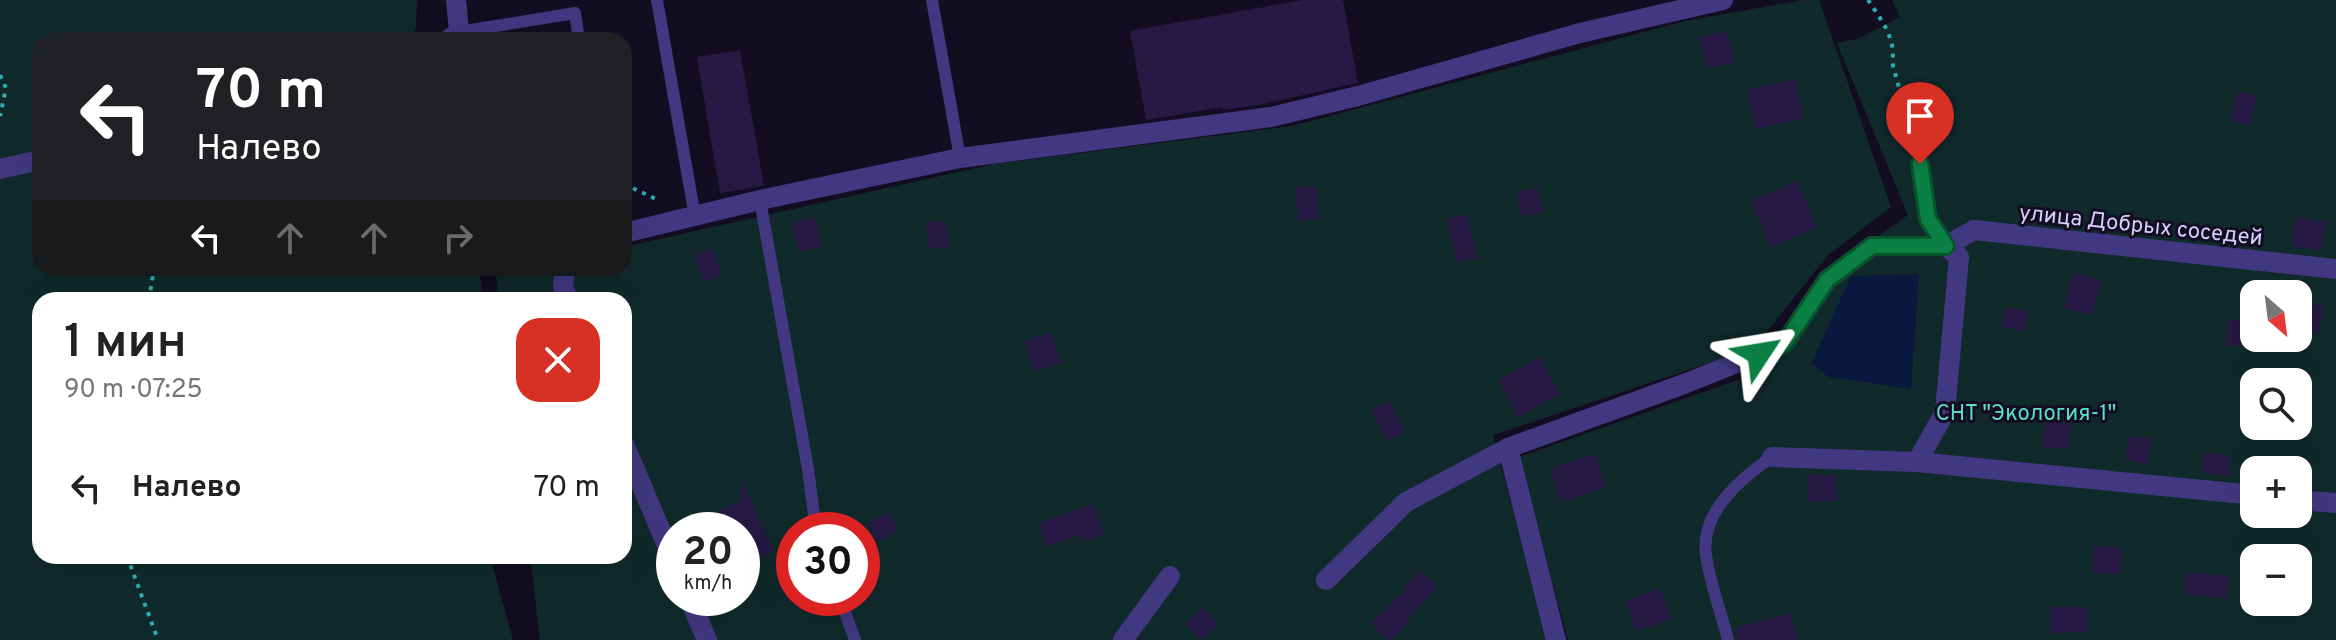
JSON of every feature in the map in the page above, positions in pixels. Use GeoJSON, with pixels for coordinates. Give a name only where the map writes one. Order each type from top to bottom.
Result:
{"type":"FeatureCollection","features":[{"type":"Feature","properties":{"kind":"street"},"geometry":{"type":"LineString","coordinates":[[454,32],[456,0]]}},
{"type":"Feature","properties":{"kind":"street"},"geometry":{"type":"LineString","coordinates":[[632,231],[760,200],[960,158],[1271,117],[1358,96],[1580,33],[1723,0]]}},
{"type":"Feature","properties":{"kind":"street"},"geometry":{"type":"LineString","coordinates":[[0,169],[32,162]]}},
{"type":"Feature","properties":{"kind":"street","name":"улица Добрых соседей"},"geometry":{"type":"LineString","coordinates":[[1946,246],[1974,230],[2336,269]]}},
{"type":"Feature","properties":{"kind":"street"},"geometry":{"type":"LineString","coordinates":[[1326,580],[1406,502],[1508,448],[1784,344],[1827,280],[1872,246],[1946,246],[1959,257],[1945,412],[1917,462]]}},
{"type":"Feature","properties":{"kind":"street"},"geometry":{"type":"LineString","coordinates":[[1508,448],[1556,640]]}},
{"type":"Feature","properties":{"kind":"street"},"geometry":{"type":"LineString","coordinates":[[1772,457],[1917,462],[2240,494]]}},
{"type":"Feature","properties":{"kind":"street"},"geometry":{"type":"LineString","coordinates":[[632,463],[656,520]]}},
{"type":"Feature","properties":{"kind":"street"},"geometry":{"type":"LineString","coordinates":[[2312,501],[2336,503]]}},
{"type":"Feature","properties":{"kind":"street"},"geometry":{"type":"LineString","coordinates":[[1123,640],[1170,576]]}},
{"type":"Feature","properties":{"kind":"street"},"geometry":{"type":"LineString","coordinates":[[697,616],[707,640]]}},
{"type":"Feature","properties":{"kind":"lane"},"geometry":{"type":"LineString","coordinates":[[657,0],[695,217]]}},
{"type":"Feature","properties":{"kind":"lane"},"geometry":{"type":"LineString","coordinates":[[932,0],[960,158]]}},
{"type":"Feature","properties":{"kind":"lane"},"geometry":{"type":"LineString","coordinates":[[471,32],[574,7],[578,32]]}},
{"type":"Feature","properties":{"kind":"lane"},"geometry":{"type":"LineString","coordinates":[[1920,164],[1928,219],[1946,246]]}},
{"type":"Feature","properties":{"kind":"lane"},"geometry":{"type":"LineString","coordinates":[[760,200],[814,512]]}},
{"type":"Feature","properties":{"kind":"lane"},"geometry":{"type":"LineString","coordinates":[[1728,640],[1705,553],[1711,517],[1746,474],[1772,457]]}},
{"type":"Feature","properties":{"kind":"lane"},"geometry":{"type":"LineString","coordinates":[[846,616],[855,640]]}},
{"type":"Feature","properties":{"kind":"path"},"geometry":{"type":"LineString","coordinates":[[1868,0],[1885,25],[1894,52],[1892,62],[1920,164]]}},
{"type":"Feature","properties":{"kind":"path"},"geometry":{"type":"LineString","coordinates":[[0,75],[6,88],[0,116]]}},
{"type":"Feature","properties":{"kind":"path"},"geometry":{"type":"LineString","coordinates":[[130,564],[158,640]]}},
{"type":"Feature","properties":{"kind":"green space"},"geometry":{"type":"Polygon","coordinates":[[[0,0],[417,0],[414,32],[32,32],[32,276],[480,276],[482,292],[32,292],[32,564],[492,564],[513,640],[0,640],[0,0]]]}},
{"type":"Feature","properties":{"kind":"green space"},"geometry":{"type":"Polygon","coordinates":[[[1803,0],[1819,0],[1891,207],[1827,256],[1754,348],[1493,435],[1547,640],[540,640],[531,564],[632,564],[632,292],[498,292],[496,276],[632,276],[632,245],[994,164],[1292,126],[1685,21],[1803,0]]]}},
{"type":"Feature","properties":{"kind":"green space","name":"СНТ \"Экология-1\""},"geometry":{"type":"Polygon","coordinates":[[[1892,0],[2336,0],[2336,640],[1568,640],[1519,457],[1752,375],[1819,278],[1908,215],[1837,43],[1858,39],[1900,17],[1892,0]]]}},
{"type":"Feature","properties":{"kind":"water"},"geometry":{"type":"Polygon","coordinates":[[[1919,274],[1911,389],[1829,377],[1811,364],[1851,276],[1919,274]]]}},
{"type":"Feature","properties":{"kind":"building"},"geometry":{"type":"Polygon","coordinates":[[[1302,0],[1343,0],[1358,83],[1259,105],[1223,110],[1223,107],[1146,120],[1130,31],[1302,0]]]}},
{"type":"Feature","properties":{"kind":"building"},"geometry":{"type":"Polygon","coordinates":[[[1727,31],[1735,62],[1707,69],[1699,37],[1727,31]]]}},
{"type":"Feature","properties":{"kind":"building"},"geometry":{"type":"Polygon","coordinates":[[[740,50],[764,186],[720,193],[697,57],[740,50]]]}},
{"type":"Feature","properties":{"kind":"building"},"geometry":{"type":"Polygon","coordinates":[[[1795,79],[1804,118],[1755,129],[1747,90],[1795,79]]]}},
{"type":"Feature","properties":{"kind":"building"},"geometry":{"type":"Polygon","coordinates":[[[2238,91],[2257,96],[2250,125],[2230,121],[2238,91]]]}},
{"type":"Feature","properties":{"kind":"building"},"geometry":{"type":"Polygon","coordinates":[[[1798,181],[1817,228],[1770,247],[1751,200],[1798,181]]]}},
{"type":"Feature","properties":{"kind":"building"},"geometry":{"type":"Polygon","coordinates":[[[1316,186],[1319,219],[1299,221],[1295,188],[1316,186]]]}},
{"type":"Feature","properties":{"kind":"building"},"geometry":{"type":"Polygon","coordinates":[[[1538,188],[1543,213],[1521,216],[1516,192],[1538,188]]]}},
{"type":"Feature","properties":{"kind":"building"},"geometry":{"type":"Polygon","coordinates":[[[1467,214],[1477,258],[1457,263],[1447,219],[1467,214]]]}},
{"type":"Feature","properties":{"kind":"building"},"geometry":{"type":"Polygon","coordinates":[[[2296,217],[2326,222],[2321,251],[2291,246],[2296,217]]]}},
{"type":"Feature","properties":{"kind":"building"},"geometry":{"type":"Polygon","coordinates":[[[816,218],[821,247],[798,252],[792,222],[816,218]]]}},
{"type":"Feature","properties":{"kind":"building"},"geometry":{"type":"Polygon","coordinates":[[[946,221],[949,247],[929,249],[926,223],[946,221]]]}},
{"type":"Feature","properties":{"kind":"building"},"geometry":{"type":"Polygon","coordinates":[[[713,248],[722,276],[703,282],[694,254],[713,248]]]}},
{"type":"Feature","properties":{"kind":"building"},"geometry":{"type":"Polygon","coordinates":[[[2073,273],[2101,280],[2092,315],[2064,308],[2073,273]]]}},
{"type":"Feature","properties":{"kind":"building"},"geometry":{"type":"Polygon","coordinates":[[[2312,304],[2324,306],[2319,333],[2312,332],[2312,304]]]}},
{"type":"Feature","properties":{"kind":"building"},"geometry":{"type":"Polygon","coordinates":[[[2005,308],[2029,312],[2025,331],[2001,327],[2005,308]]]}},
{"type":"Feature","properties":{"kind":"building"},"geometry":{"type":"Polygon","coordinates":[[[2228,319],[2240,320],[2240,347],[2225,345],[2228,319]]]}},
{"type":"Feature","properties":{"kind":"building"},"geometry":{"type":"Polygon","coordinates":[[[1051,332],[1061,362],[1034,371],[1024,341],[1051,332]]]}},
{"type":"Feature","properties":{"kind":"building"},"geometry":{"type":"Polygon","coordinates":[[[1540,357],[1560,394],[1518,417],[1498,380],[1540,357]]]}},
{"type":"Feature","properties":{"kind":"building"},"geometry":{"type":"Polygon","coordinates":[[[1389,401],[1405,432],[1387,441],[1371,410],[1389,401]]]}},
{"type":"Feature","properties":{"kind":"building"},"geometry":{"type":"Polygon","coordinates":[[[2046,420],[2072,424],[2068,450],[2042,446],[2046,420]]]}},
{"type":"Feature","properties":{"kind":"building"},"geometry":{"type":"Polygon","coordinates":[[[2129,436],[2152,439],[2147,464],[2125,460],[2129,436]]]}},
{"type":"Feature","properties":{"kind":"building"},"geometry":{"type":"Polygon","coordinates":[[[2205,452],[2231,456],[2228,476],[2202,472],[2205,452]]]}},
{"type":"Feature","properties":{"kind":"building"},"geometry":{"type":"Polygon","coordinates":[[[1595,454],[1605,488],[1560,502],[1550,468],[1595,454]]]}},
{"type":"Feature","properties":{"kind":"building"},"geometry":{"type":"Polygon","coordinates":[[[1808,475],[1836,475],[1837,501],[1809,502],[1808,475]]]}},
{"type":"Feature","properties":{"kind":"building"},"geometry":{"type":"Polygon","coordinates":[[[742,479],[756,512],[714,512],[742,500],[742,479]]]}},
{"type":"Feature","properties":{"kind":"building"},"geometry":{"type":"Polygon","coordinates":[[[1093,504],[1104,534],[1083,542],[1080,535],[1046,547],[1039,523],[1093,504]]]}},
{"type":"Feature","properties":{"kind":"building"},"geometry":{"type":"Polygon","coordinates":[[[888,512],[898,530],[880,540],[880,516],[888,512]]]}},
{"type":"Feature","properties":{"kind":"building"},"geometry":{"type":"Polygon","coordinates":[[[760,521],[773,551],[760,556],[760,521]]]}},
{"type":"Feature","properties":{"kind":"building"},"geometry":{"type":"Polygon","coordinates":[[[2093,546],[2122,547],[2121,574],[2092,573],[2093,546]]]}},
{"type":"Feature","properties":{"kind":"building"},"geometry":{"type":"Polygon","coordinates":[[[1419,570],[1438,586],[1408,619],[1410,622],[1391,640],[1387,640],[1371,623],[1405,590],[1403,588],[1419,570]]]}},
{"type":"Feature","properties":{"kind":"building"},"geometry":{"type":"Polygon","coordinates":[[[2186,572],[2229,576],[2227,598],[2184,594],[2186,572]]]}},
{"type":"Feature","properties":{"kind":"building"},"geometry":{"type":"Polygon","coordinates":[[[1660,588],[1671,619],[1636,631],[1625,601],[1660,588]]]}},
{"type":"Feature","properties":{"kind":"building"},"geometry":{"type":"Polygon","coordinates":[[[1202,607],[1219,625],[1200,640],[1185,624],[1202,607]]]}},
{"type":"Feature","properties":{"kind":"building"},"geometry":{"type":"Polygon","coordinates":[[[2050,607],[2089,607],[2089,632],[2050,633],[2050,607]]]}},
{"type":"Feature","properties":{"kind":"building"},"geometry":{"type":"Polygon","coordinates":[[[1791,613],[1798,640],[1737,640],[1734,628],[1791,613]]]}},
{"type":"Feature","properties":{"kind":"route"},"geometry":{"type":"LineString","coordinates":[[1759,354],[1784,344],[1827,280],[1872,246],[1946,246],[1928,219],[1920,164]]}}]}
